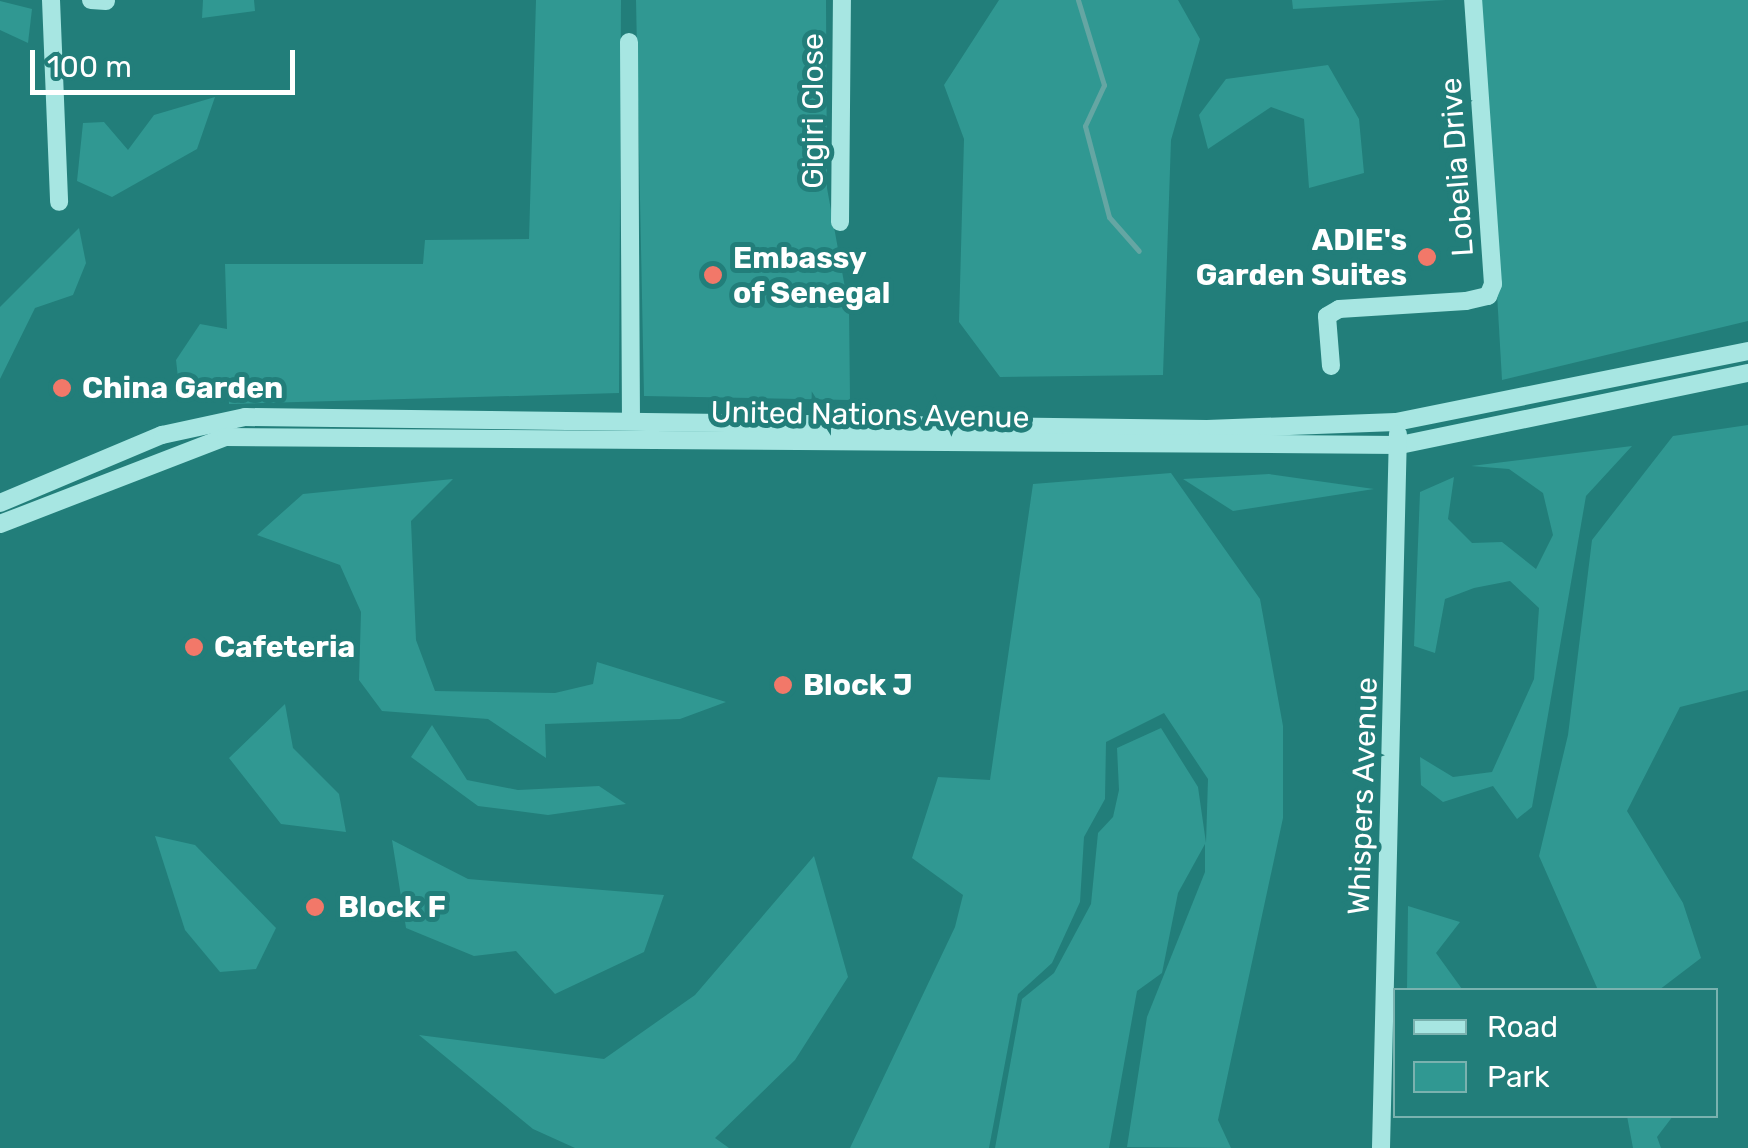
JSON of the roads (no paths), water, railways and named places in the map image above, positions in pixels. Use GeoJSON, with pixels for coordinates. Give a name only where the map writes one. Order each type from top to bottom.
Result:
{"type":"FeatureCollection","features":[{"type":"Feature","properties":{"kind":"street"},"geometry":{"type":"LineString","coordinates":[[51,0],[59,202]]}},
{"type":"Feature","properties":{"kind":"street"},"geometry":{"type":"LineString","coordinates":[[91,0],[106,1]]}},
{"type":"Feature","properties":{"kind":"street","name":"Gigiri Close"},"geometry":{"type":"LineString","coordinates":[[840,222],[842,0]]}},
{"type":"Feature","properties":{"kind":"street","name":"Lobelia Drive"},"geometry":{"type":"LineString","coordinates":[[1331,366],[1327,316],[1340,310],[1466,301],[1488,296],[1493,284],[1473,0]]}},
{"type":"Feature","properties":{"kind":"street"},"geometry":{"type":"LineString","coordinates":[[629,42],[631,419]]}},
{"type":"Feature","properties":{"kind":"street","name":"United Nations Avenue"},"geometry":{"type":"LineString","coordinates":[[0,503],[162,435],[246,417],[1207,429],[1396,422],[1748,351]]}},
{"type":"Feature","properties":{"kind":"street","name":"United Nations Avenue"},"geometry":{"type":"LineString","coordinates":[[0,524],[226,437],[1400,445],[1748,373]]}},
{"type":"Feature","properties":{"kind":"street"},"geometry":{"type":"LineString","coordinates":[[790,421],[791,440]]}},
{"type":"Feature","properties":{"kind":"street","name":"Whispers Avenue"},"geometry":{"type":"LineString","coordinates":[[1382,1148],[1400,445],[1396,422]]}},
{"type":"Feature","properties":{"kind":"waterway"},"geometry":{"type":"LineString","coordinates":[[1078,0],[1104,85],[1085,126],[1109,217],[1139,251]]}},
{"type":"Feature","properties":{"kind":"place","name":"ADIE's Garden Suites"},"geometry":{"type":"Point","coordinates":[1427,257]}},
{"type":"Feature","properties":{"kind":"place","name":"Embassy of Senegal"},"geometry":{"type":"Point","coordinates":[713,275]}},
{"type":"Feature","properties":{"kind":"place","name":"China Garden"},"geometry":{"type":"Point","coordinates":[62,388]}},
{"type":"Feature","properties":{"kind":"place","name":"Cafeteria"},"geometry":{"type":"Point","coordinates":[194,647]}},
{"type":"Feature","properties":{"kind":"place","name":"Block J"},"geometry":{"type":"Point","coordinates":[783,685]}},
{"type":"Feature","properties":{"kind":"place","name":"Block F"},"geometry":{"type":"Point","coordinates":[315,907]}}]}
